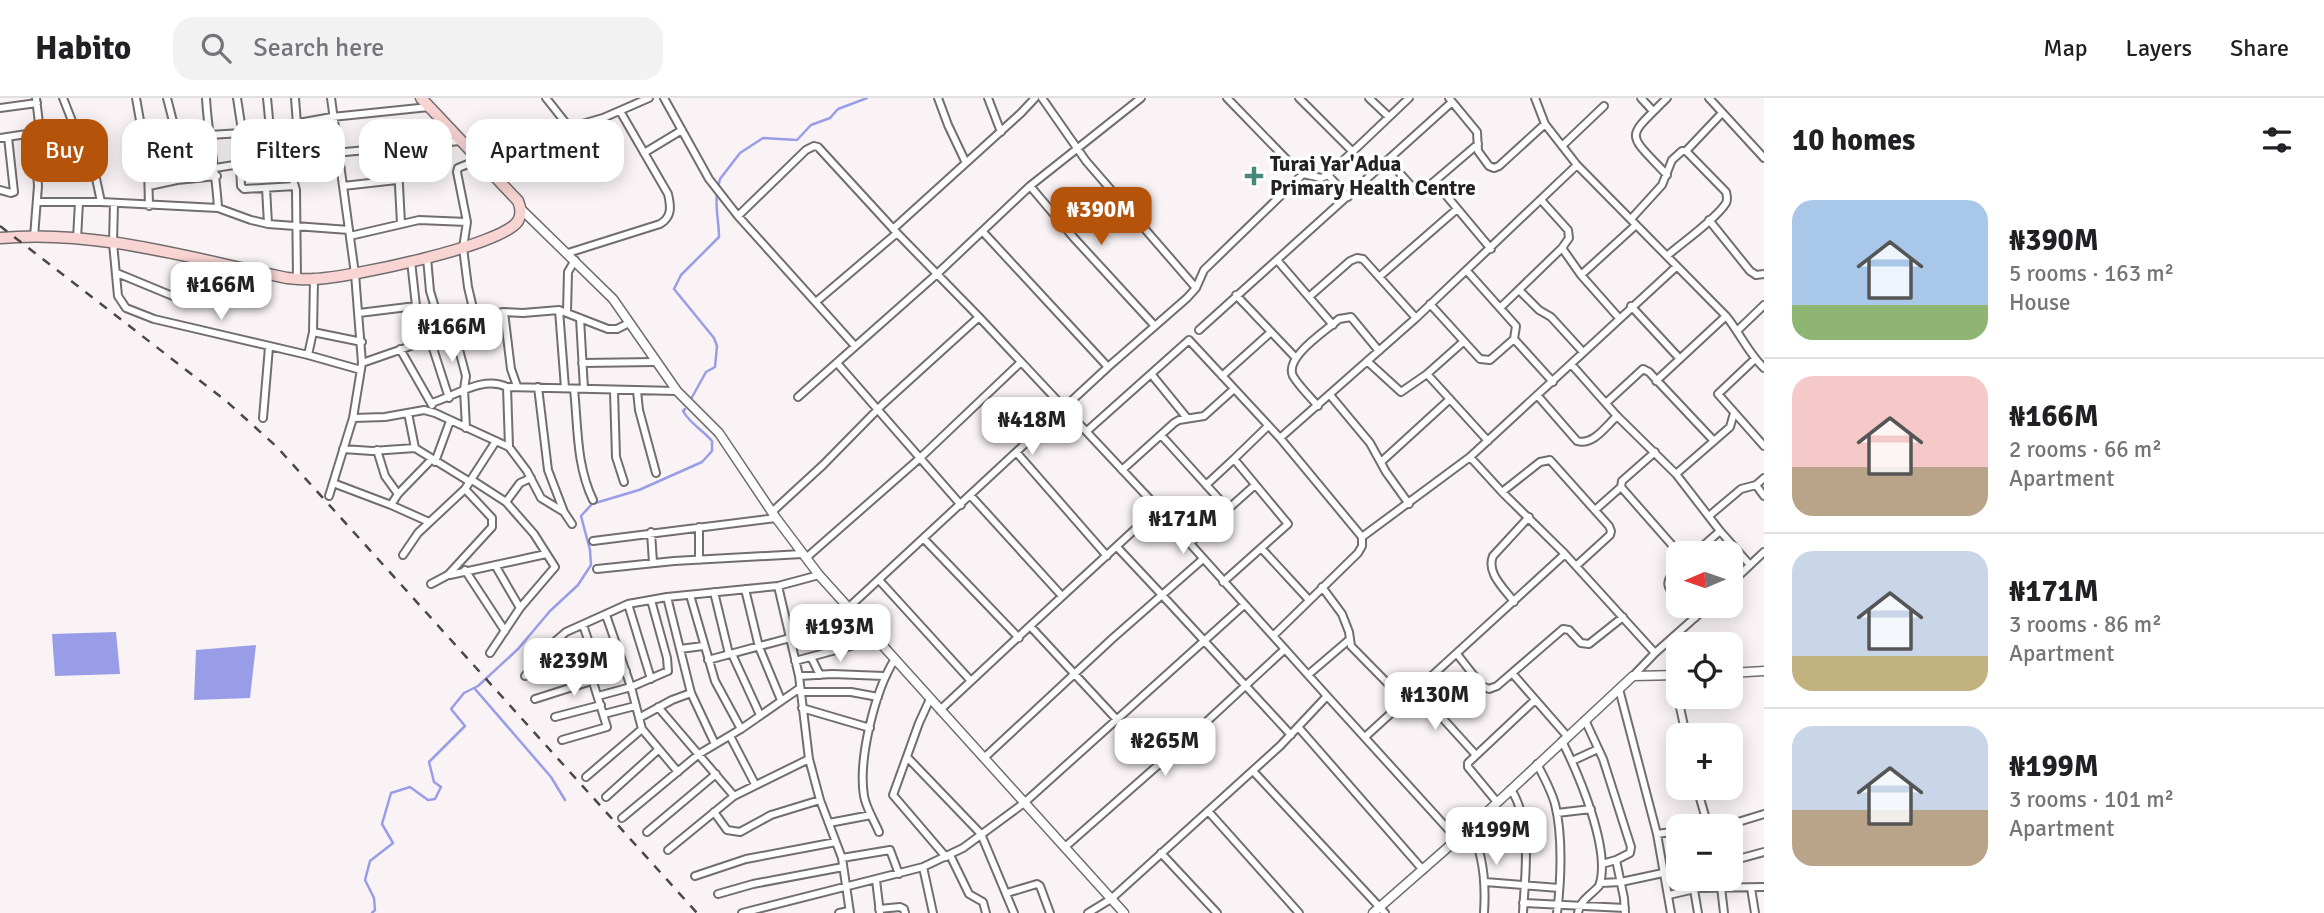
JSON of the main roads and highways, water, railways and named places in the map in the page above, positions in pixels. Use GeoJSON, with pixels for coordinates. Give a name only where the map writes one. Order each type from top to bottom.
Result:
{"type":"FeatureCollection","features":[{"type":"Feature","properties":{"kind":"main road"},"geometry":{"type":"LineString","coordinates":[[0,238],[34,237],[113,243],[297,279],[314,279],[355,274],[411,261],[463,248],[507,231],[520,219],[518,201],[421,98]]}},
{"type":"Feature","properties":{"kind":"water"},"geometry":{"type":"Polygon","coordinates":[[[116,632],[120,674],[55,676],[52,634],[116,632]]]}},
{"type":"Feature","properties":{"kind":"water"},"geometry":{"type":"Polygon","coordinates":[[[256,645],[250,698],[194,700],[196,650],[256,645]]]}},
{"type":"Feature","properties":{"kind":"waterway"},"geometry":{"type":"LineString","coordinates":[[718,187],[720,179],[740,153],[763,138],[797,140],[811,125],[830,118],[838,109],[867,98]]}},
{"type":"Feature","properties":{"kind":"waterway"},"geometry":{"type":"LineString","coordinates":[[691,399],[706,372],[715,367],[717,346],[714,338],[674,289],[681,275],[719,237],[717,193]]}},
{"type":"Feature","properties":{"kind":"waterway"},"geometry":{"type":"LineString","coordinates":[[372,913],[375,910],[374,898],[365,880],[370,861],[393,843],[382,824],[391,793],[410,787],[428,800],[435,799],[441,787],[434,782],[429,762],[465,726],[451,709],[464,693],[478,686],[518,649],[550,611],[578,585],[591,565],[581,516],[592,504],[639,490],[702,462],[712,451],[712,441],[690,420],[683,411],[685,409]]}},
{"type":"Feature","properties":{"kind":"waterway"},"geometry":{"type":"LineString","coordinates":[[475,689],[551,777],[565,800]]}},
{"type":"Feature","properties":{"kind":"railway"},"geometry":{"type":"LineString","coordinates":[[0,226],[225,400],[277,447],[697,913]]}},
{"type":"Feature","properties":{"kind":"place","name":"Turai Yar'Adua Primary Health Centre"},"geometry":{"type":"Point","coordinates":[1254,176]}}]}
